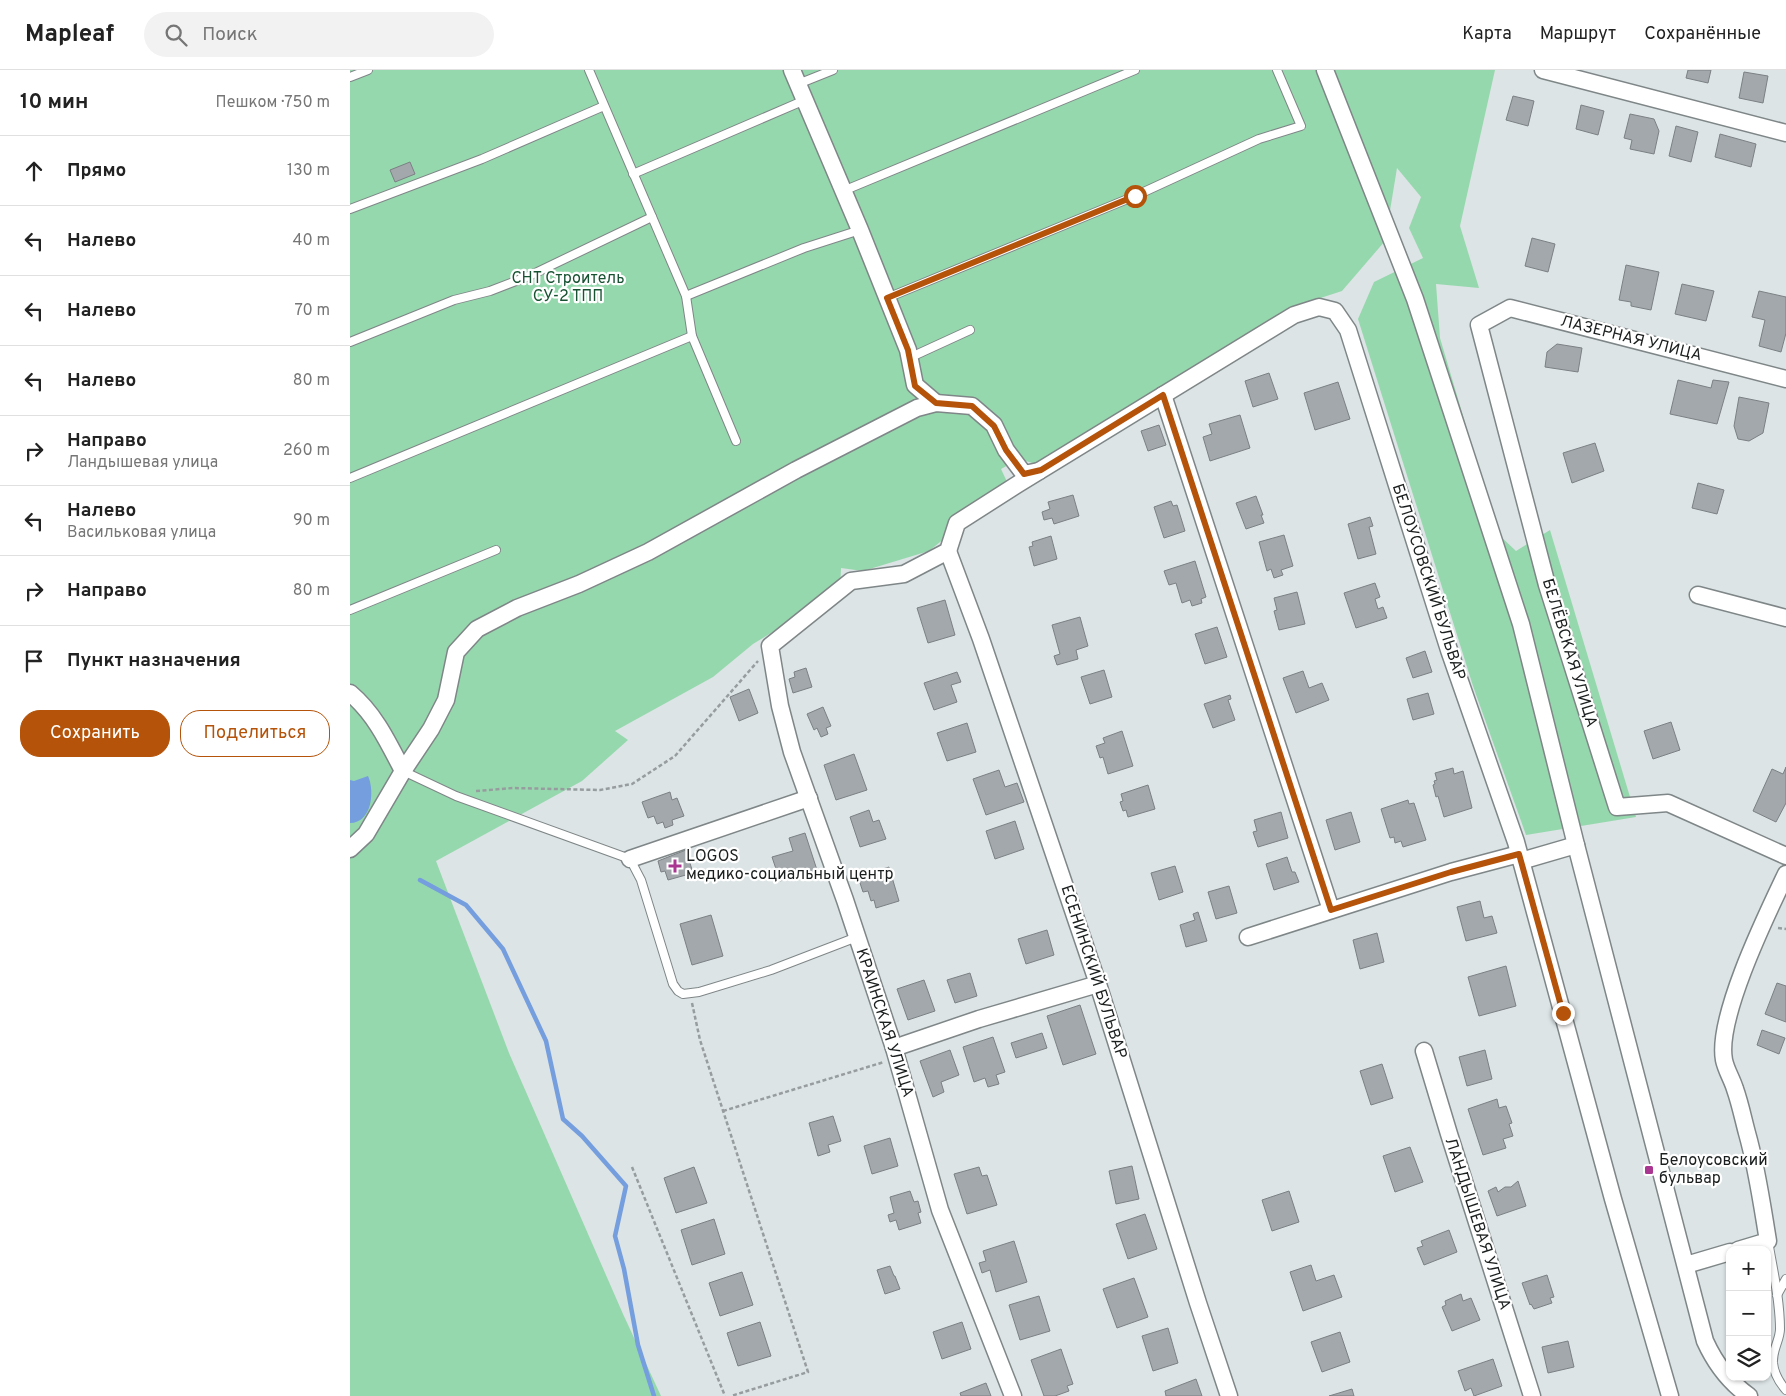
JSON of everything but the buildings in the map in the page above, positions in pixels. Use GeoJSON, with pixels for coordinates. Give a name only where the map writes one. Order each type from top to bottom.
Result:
{"type":"FeatureCollection","features":[{"type":"Feature","properties":{"kind":"street"},"geometry":{"type":"LineString","coordinates":[[1325,70],[1415,299],[1521,624],[1576,845],[1705,1341],[1712,1357],[1740,1393]]}},
{"type":"Feature","properties":{"kind":"street"},"geometry":{"type":"LineString","coordinates":[[1543,70],[1786,133]]}},
{"type":"Feature","properties":{"kind":"street"},"geometry":{"type":"LineString","coordinates":[[795,77],[860,230],[908,350],[915,386],[936,403]]}},
{"type":"Feature","properties":{"kind":"street","name":"БЕЛОУСОВСКИЙ БУЛЬВАР"},"geometry":{"type":"LineString","coordinates":[[1163,395],[1294,316],[1319,307],[1335,310],[1348,330],[1446,640],[1520,857],[1616,1208],[1670,1396]]}},
{"type":"Feature","properties":{"kind":"street","name":"ЛАЗЕРНАЯ УЛИЦА"},"geometry":{"type":"LineString","coordinates":[[1479,325],[1510,308],[1786,379]]}},
{"type":"Feature","properties":{"kind":"street","name":"БЕЛЁВСКАЯ УЛИЦА"},"geometry":{"type":"LineString","coordinates":[[1479,325],[1547,584],[1617,807],[1668,803],[1786,856]]}},
{"type":"Feature","properties":{"kind":"street"},"geometry":{"type":"LineString","coordinates":[[770,646],[851,581],[904,574],[948,551],[957,523],[1163,395],[1331,910]]}},
{"type":"Feature","properties":{"kind":"street"},"geometry":{"type":"LineString","coordinates":[[350,849],[366,834],[403,771],[431,729],[444,706],[456,652],[477,628],[517,608],[579,584],[648,552],[796,470],[917,408],[936,403],[972,406],[994,426],[1006,450],[1024,474],[1041,470]]}},
{"type":"Feature","properties":{"kind":"street","name":"ЕСЕНИНСКИЙ БУЛЬВАР"},"geometry":{"type":"LineString","coordinates":[[948,551],[981,639],[1098,984],[1229,1396]]}},
{"type":"Feature","properties":{"kind":"street"},"geometry":{"type":"LineString","coordinates":[[1698,596],[1786,618]]}},
{"type":"Feature","properties":{"kind":"street","name":"КРАИНСКАЯ УЛИЦА"},"geometry":{"type":"LineString","coordinates":[[770,646],[780,706],[792,752],[896,1052],[940,1210],[1013,1396]]}},
{"type":"Feature","properties":{"kind":"street"},"geometry":{"type":"LineString","coordinates":[[350,693],[364,704],[385,735],[403,771]]}},
{"type":"Feature","properties":{"kind":"street"},"geometry":{"type":"LineString","coordinates":[[630,859],[809,798]]}},
{"type":"Feature","properties":{"kind":"street"},"geometry":{"type":"LineString","coordinates":[[1248,937],[1451,872],[1576,845]]}},
{"type":"Feature","properties":{"kind":"street"},"geometry":{"type":"LineString","coordinates":[[1751,1246],[1768,1241],[1754,1158],[1735,1088],[1724,1060],[1725,1039],[1730,1012],[1742,978],[1761,928],[1786,874]]}},
{"type":"Feature","properties":{"kind":"street"},"geometry":{"type":"LineString","coordinates":[[896,1052],[979,1019],[1098,984]]}},
{"type":"Feature","properties":{"kind":"street","name":"ЛАНДЫШЕВАЯ УЛИЦА"},"geometry":{"type":"LineString","coordinates":[[1424,1051],[1448,1134],[1532,1396]]}},
{"type":"Feature","properties":{"kind":"street"},"geometry":{"type":"LineString","coordinates":[[1686,1265],[1726,1253]]}},
{"type":"Feature","properties":{"kind":"lane"},"geometry":{"type":"LineString","coordinates":[[350,77],[368,70]]}},
{"type":"Feature","properties":{"kind":"lane"},"geometry":{"type":"LineString","coordinates":[[589,70],[686,296],[692,336],[736,441]]}},
{"type":"Feature","properties":{"kind":"lane"},"geometry":{"type":"LineString","coordinates":[[795,77],[833,70]]}},
{"type":"Feature","properties":{"kind":"lane"},"geometry":{"type":"LineString","coordinates":[[843,191],[1134,70]]}},
{"type":"Feature","properties":{"kind":"lane"},"geometry":{"type":"LineString","coordinates":[[887,298],[1135,196],[1259,139],[1301,126],[1276,70]]}},
{"type":"Feature","properties":{"kind":"lane"},"geometry":{"type":"LineString","coordinates":[[633,174],[804,100]]}},
{"type":"Feature","properties":{"kind":"lane"},"geometry":{"type":"LineString","coordinates":[[350,209],[482,159],[604,106]]}},
{"type":"Feature","properties":{"kind":"lane"},"geometry":{"type":"LineString","coordinates":[[350,342],[454,300],[490,291],[529,276],[652,217]]}},
{"type":"Feature","properties":{"kind":"lane"},"geometry":{"type":"LineString","coordinates":[[686,296],[804,248],[860,230]]}},
{"type":"Feature","properties":{"kind":"lane"},"geometry":{"type":"LineString","coordinates":[[910,358],[970,330]]}},
{"type":"Feature","properties":{"kind":"lane"},"geometry":{"type":"LineString","coordinates":[[350,478],[692,336]]}},
{"type":"Feature","properties":{"kind":"lane"},"geometry":{"type":"LineString","coordinates":[[350,610],[496,550]]}},
{"type":"Feature","properties":{"kind":"lane"},"geometry":{"type":"LineString","coordinates":[[403,771],[456,796],[630,859],[641,880],[674,984],[681,992],[691,994],[771,970],[857,937]]}},
{"type":"Feature","properties":{"kind":"lane"},"geometry":{"type":"LineString","coordinates":[[1768,1241],[1777,1295],[1780,1330],[1773,1362],[1780,1383],[1786,1390]]}},
{"type":"Feature","properties":{"kind":"lane"},"geometry":{"type":"LineString","coordinates":[[1777,1295],[1786,1279]]}},
{"type":"Feature","properties":{"kind":"path"},"geometry":{"type":"LineString","coordinates":[[474,791],[513,788],[600,790],[632,784],[675,756],[770,646]]}},
{"type":"Feature","properties":{"kind":"path"},"geometry":{"type":"LineString","coordinates":[[691,994],[700,1040],[808,1372],[731,1396]]}},
{"type":"Feature","properties":{"kind":"path"},"geometry":{"type":"LineString","coordinates":[[723,1111],[896,1052]]}},
{"type":"Feature","properties":{"kind":"path"},"geometry":{"type":"LineString","coordinates":[[632,1167],[724,1396]]}},
{"type":"Feature","properties":{"kind":"green space","name":"СНТ Строитель СУ-2 ТПП"},"geometry":{"type":"Polygon","coordinates":[[[350,70],[1495,70],[1460,226],[1479,288],[1436,284],[1440,338],[1498,534],[1516,551],[1550,530],[1636,817],[1526,835],[1473,686],[1358,319],[1374,282],[1423,258],[1409,228],[1421,197],[1397,168],[1385,241],[1342,291],[1302,304],[1042,466],[1019,459],[1001,469],[1009,486],[929,551],[863,571],[841,568],[840,590],[753,644],[713,677],[615,731],[628,740],[582,781],[436,861],[509,1053],[623,1314],[661,1396],[350,1396],[350,70]]]}},
{"type":"Feature","properties":{"kind":"water"},"geometry":{"type":"Polygon","coordinates":[[[368,776],[371,790],[370,805],[363,818],[357,822],[350,823],[350,780],[354,781],[368,776]]]}},
{"type":"Feature","properties":{"kind":"waterway"},"geometry":{"type":"LineString","coordinates":[[420,880],[466,905],[503,949],[546,1041],[563,1119],[582,1136],[626,1186],[615,1236],[624,1269],[638,1345],[654,1396]]}},
{"type":"Feature","properties":{"kind":"place","name":"LOGOS медико-социальный центр"},"geometry":{"type":"Point","coordinates":[675,866]}},
{"type":"Feature","properties":{"kind":"place","name":"Белоусовский бульвар"},"geometry":{"type":"Point","coordinates":[1649,1170]}},
{"type":"Feature","properties":{"kind":"route"},"geometry":{"type":"LineString","coordinates":[[1135,196],[887,298],[908,350],[915,386],[936,403],[972,406],[994,426],[1006,450],[1024,474],[1041,470],[1163,395],[1331,910],[1451,872],[1519,854],[1563,1013]]}}]}
